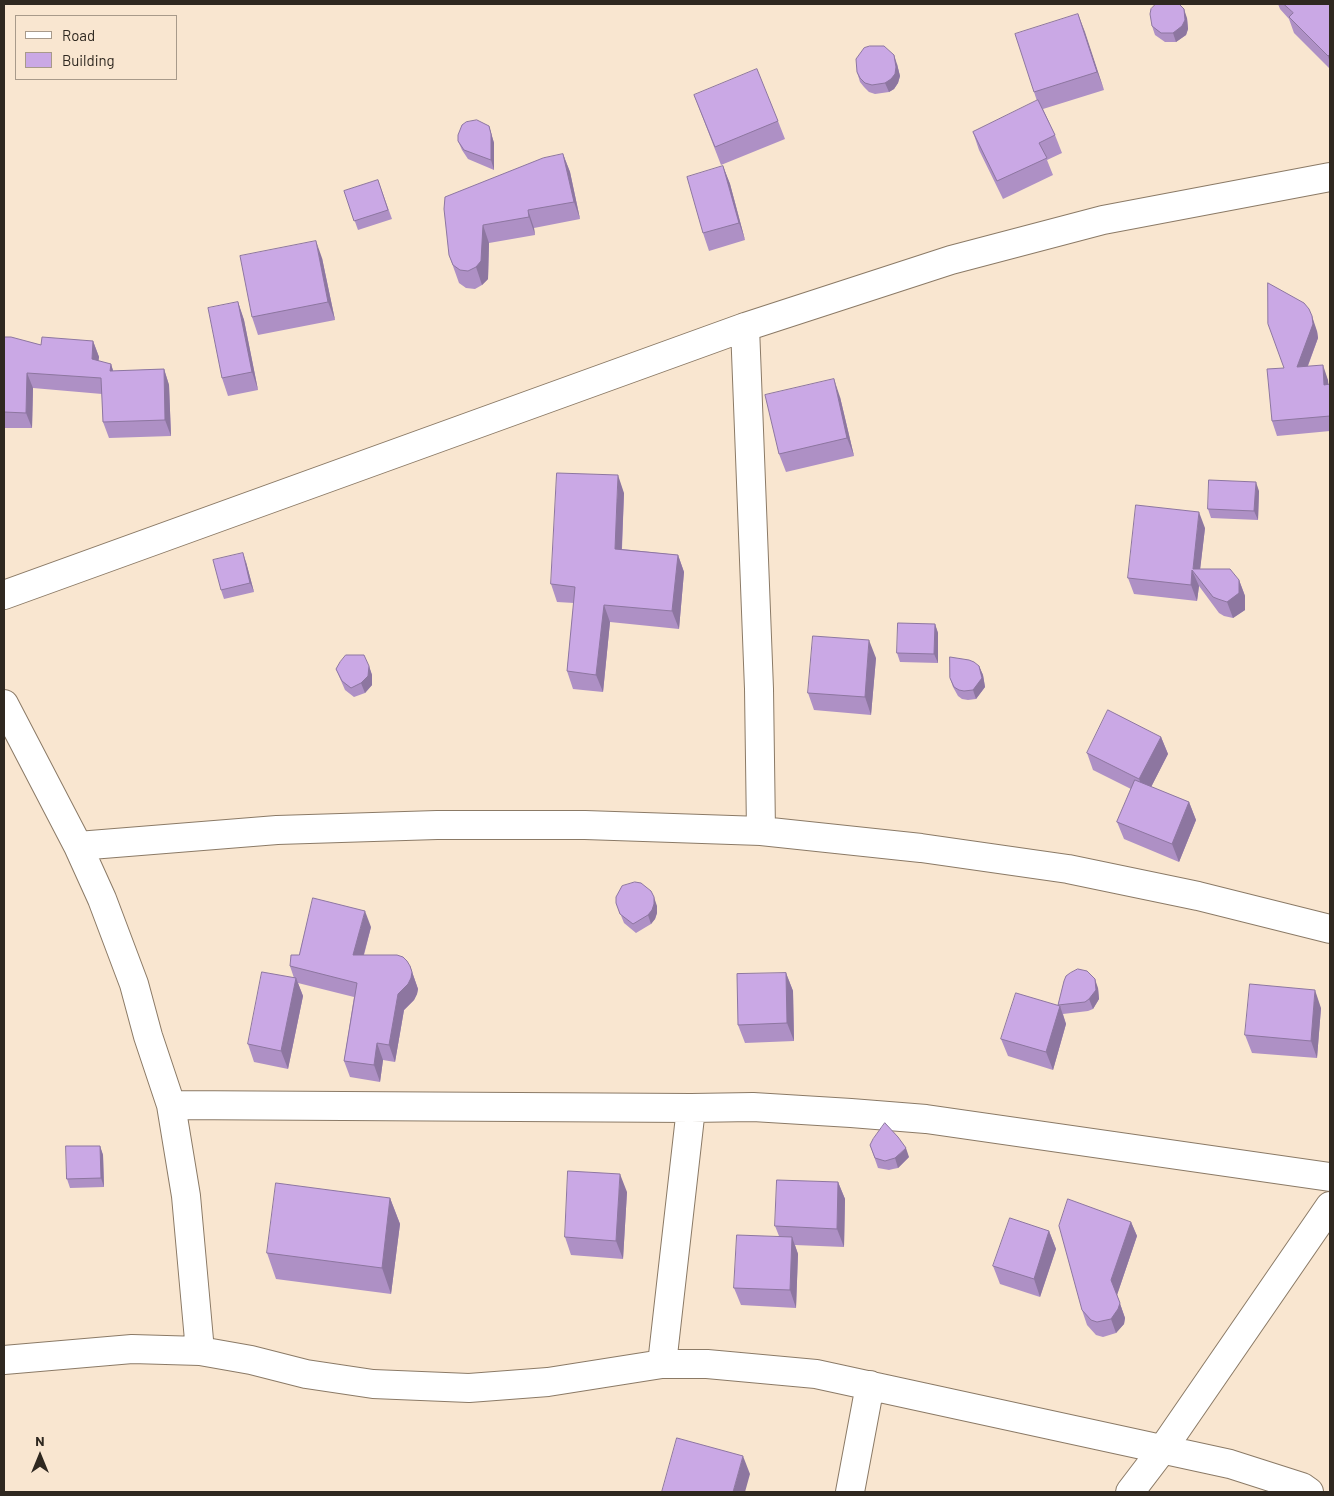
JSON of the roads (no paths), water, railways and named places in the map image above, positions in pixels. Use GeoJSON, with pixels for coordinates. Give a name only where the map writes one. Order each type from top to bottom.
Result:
{"type":"FeatureCollection","features":[{"type":"Feature","properties":{"kind":"street"},"geometry":{"type":"LineString","coordinates":[[4,595],[745,327],[951,260],[1093,222],[1330,177]]}},
{"type":"Feature","properties":{"kind":"street"},"geometry":{"type":"LineString","coordinates":[[745,327],[759,689],[761,831]]}},
{"type":"Feature","properties":{"kind":"street"},"geometry":{"type":"LineString","coordinates":[[4,704],[78,846],[102,899],[134,984],[148,1036],[171,1105],[186,1196],[200,1351]]}},
{"type":"Feature","properties":{"kind":"street"},"geometry":{"type":"LineString","coordinates":[[78,846],[277,830],[437,825],[585,825],[761,831],[921,848],[1068,869],[1198,896],[1330,929]]}},
{"type":"Feature","properties":{"kind":"street"},"geometry":{"type":"LineString","coordinates":[[171,1105],[753,1107],[851,1113],[926,1119],[1330,1177]]}},
{"type":"Feature","properties":{"kind":"street"},"geometry":{"type":"LineString","coordinates":[[662,1364],[691,1108]]}},
{"type":"Feature","properties":{"kind":"street"},"geometry":{"type":"LineString","coordinates":[[1130,1492],[1162,1450],[1330,1206]]}},
{"type":"Feature","properties":{"kind":"street"},"geometry":{"type":"LineString","coordinates":[[4,1360],[132,1349],[200,1351],[251,1360],[306,1374],[374,1384],[469,1388],[548,1382],[662,1364],[707,1364],[816,1374],[1230,1464],[1302,1487],[1309,1492]]}},
{"type":"Feature","properties":{"kind":"street"},"geometry":{"type":"LineString","coordinates":[[850,1492],[870,1385]]}}]}
